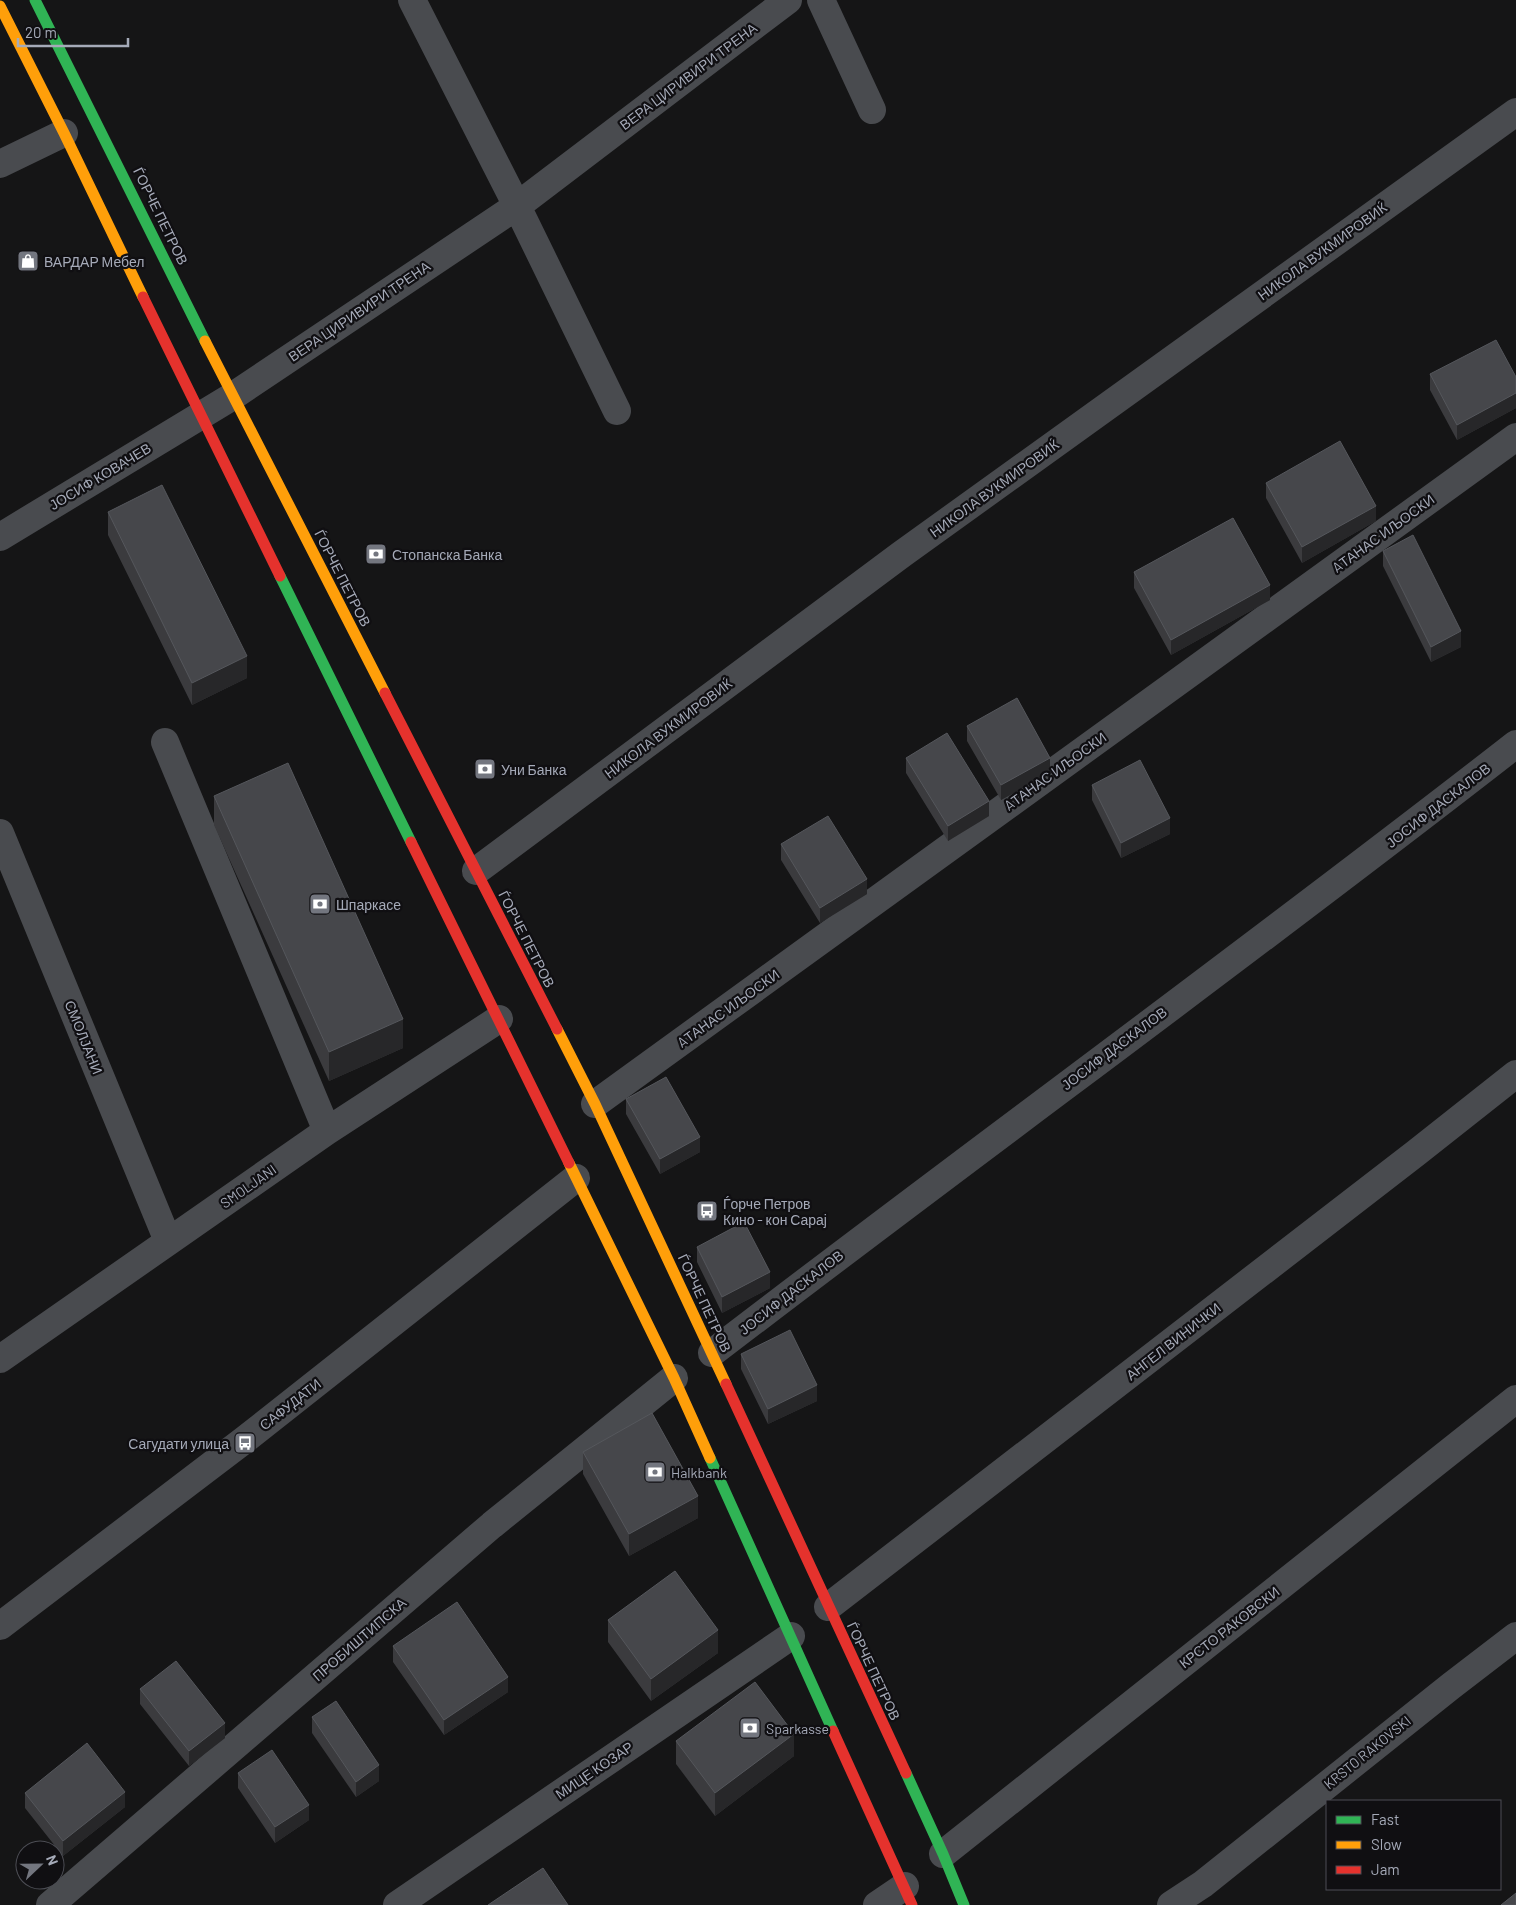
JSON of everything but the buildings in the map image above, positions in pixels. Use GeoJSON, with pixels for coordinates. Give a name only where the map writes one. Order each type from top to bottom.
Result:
{"type":"FeatureCollection","features":[{"type":"Feature","properties":{"kind":"street","name":"ЃОРЧЕ ПЕТРОВ"},"geometry":{"type":"LineString","coordinates":[[35,0],[233,396],[595,1104],[712,1352],[943,1854],[964,1905]]}},
{"type":"Feature","properties":{"kind":"street"},"geometry":{"type":"LineString","coordinates":[[412,0],[617,411]]}},
{"type":"Feature","properties":{"kind":"street","name":"ВЕРА ЦИРИВИРИ ТРЕНА"},"geometry":{"type":"LineString","coordinates":[[200,415],[233,396],[516,206],[788,0]]}},
{"type":"Feature","properties":{"kind":"street"},"geometry":{"type":"LineString","coordinates":[[821,0],[872,110]]}},
{"type":"Feature","properties":{"kind":"street"},"geometry":{"type":"LineString","coordinates":[[0,6],[674,1378],[909,1896],[877,1905]]}},
{"type":"Feature","properties":{"kind":"street","name":"НИКОЛА ВУКМИРОВИЌ"},"geometry":{"type":"LineString","coordinates":[[476,871],[902,554],[1516,112]]}},
{"type":"Feature","properties":{"kind":"street"},"geometry":{"type":"LineString","coordinates":[[0,164],[64,133]]}},
{"type":"Feature","properties":{"kind":"street","name":"ЈОСИФ КОВАЧЕВ"},"geometry":{"type":"LineString","coordinates":[[0,537],[200,415]]}},
{"type":"Feature","properties":{"kind":"street","name":"AТАНАС ИЉОСКИ"},"geometry":{"type":"LineString","coordinates":[[595,1104],[1516,437]]}},
{"type":"Feature","properties":{"kind":"street"},"geometry":{"type":"LineString","coordinates":[[166,742],[326,1131]]}},
{"type":"Feature","properties":{"kind":"street","name":"ЈОСИФ ДАСКАЛОВ"},"geometry":{"type":"LineString","coordinates":[[712,1352],[863,1236],[1423,817],[1516,744]]}},
{"type":"Feature","properties":{"kind":"street","name":"СМОЛЈАНИ"},"geometry":{"type":"LineString","coordinates":[[0,833],[168,1241]]}},
{"type":"Feature","properties":{"kind":"street","name":"SMOLJANI"},"geometry":{"type":"LineString","coordinates":[[0,1359],[326,1131],[499,1019]]}},
{"type":"Feature","properties":{"kind":"street","name":"АНГЕЛ ВИНИЧКИ"},"geometry":{"type":"LineString","coordinates":[[828,1607],[1516,1074]]}},
{"type":"Feature","properties":{"kind":"street","name":"САФУДАТИ"},"geometry":{"type":"LineString","coordinates":[[0,1626],[243,1441],[576,1178]]}},
{"type":"Feature","properties":{"kind":"street","name":"ПРОБИШТИПСКА"},"geometry":{"type":"LineString","coordinates":[[50,1905],[492,1525],[674,1378]]}},
{"type":"Feature","properties":{"kind":"street","name":"КРСТО РАКОВСКИ"},"geometry":{"type":"LineString","coordinates":[[943,1854],[1516,1399]]}},
{"type":"Feature","properties":{"kind":"street","name":"МИЦЕ КОЗАР"},"geometry":{"type":"LineString","coordinates":[[397,1905],[791,1636]]}},
{"type":"Feature","properties":{"kind":"street","name":"KRSTO RAKOVSKI"},"geometry":{"type":"LineString","coordinates":[[1171,1905],[1203,1884],[1516,1636]]}},
{"type":"Feature","properties":{"kind":"traffic: fast"},"geometry":{"type":"LineString","coordinates":[[35,0],[205,341]]}},
{"type":"Feature","properties":{"kind":"traffic: fast"},"geometry":{"type":"LineString","coordinates":[[280,576],[411,842]]}},
{"type":"Feature","properties":{"kind":"traffic: fast"},"geometry":{"type":"LineString","coordinates":[[710,1458],[833,1731]]}},
{"type":"Feature","properties":{"kind":"traffic: fast"},"geometry":{"type":"LineString","coordinates":[[906,1773],[964,1905]]}},
{"type":"Feature","properties":{"kind":"traffic: slow"},"geometry":{"type":"LineString","coordinates":[[0,6],[143,297]]}},
{"type":"Feature","properties":{"kind":"traffic: slow"},"geometry":{"type":"LineString","coordinates":[[205,341],[385,693]]}},
{"type":"Feature","properties":{"kind":"traffic: slow"},"geometry":{"type":"LineString","coordinates":[[557,1029],[595,1104],[726,1384]]}},
{"type":"Feature","properties":{"kind":"traffic: slow"},"geometry":{"type":"LineString","coordinates":[[569,1163],[674,1378],[710,1458]]}},
{"type":"Feature","properties":{"kind":"traffic: jam"},"geometry":{"type":"LineString","coordinates":[[143,297],[280,576]]}},
{"type":"Feature","properties":{"kind":"traffic: jam"},"geometry":{"type":"LineString","coordinates":[[385,693],[557,1029]]}},
{"type":"Feature","properties":{"kind":"traffic: jam"},"geometry":{"type":"LineString","coordinates":[[411,842],[569,1163]]}},
{"type":"Feature","properties":{"kind":"traffic: jam"},"geometry":{"type":"LineString","coordinates":[[726,1384],[906,1773]]}},
{"type":"Feature","properties":{"kind":"traffic: jam"},"geometry":{"type":"LineString","coordinates":[[833,1731],[912,1905]]}},
{"type":"Feature","properties":{"kind":"place","name":"ВАРДАР Мебел"},"geometry":{"type":"Point","coordinates":[28,261]}},
{"type":"Feature","properties":{"kind":"place","name":"Стопанска Банка"},"geometry":{"type":"Point","coordinates":[376,554]}},
{"type":"Feature","properties":{"kind":"place","name":"Уни Банка"},"geometry":{"type":"Point","coordinates":[485,769]}},
{"type":"Feature","properties":{"kind":"place","name":"Шпаркасе"},"geometry":{"type":"Point","coordinates":[320,904]}},
{"type":"Feature","properties":{"kind":"place","name":"Ѓорче Петров Кино - кон Сарај"},"geometry":{"type":"Point","coordinates":[707,1211]}},
{"type":"Feature","properties":{"kind":"place","name":"Сагудати улица"},"geometry":{"type":"Point","coordinates":[245,1443]}},
{"type":"Feature","properties":{"kind":"place","name":"Halkbank"},"geometry":{"type":"Point","coordinates":[655,1472]}},
{"type":"Feature","properties":{"kind":"place","name":"Sparkasse"},"geometry":{"type":"Point","coordinates":[750,1728]}}]}
